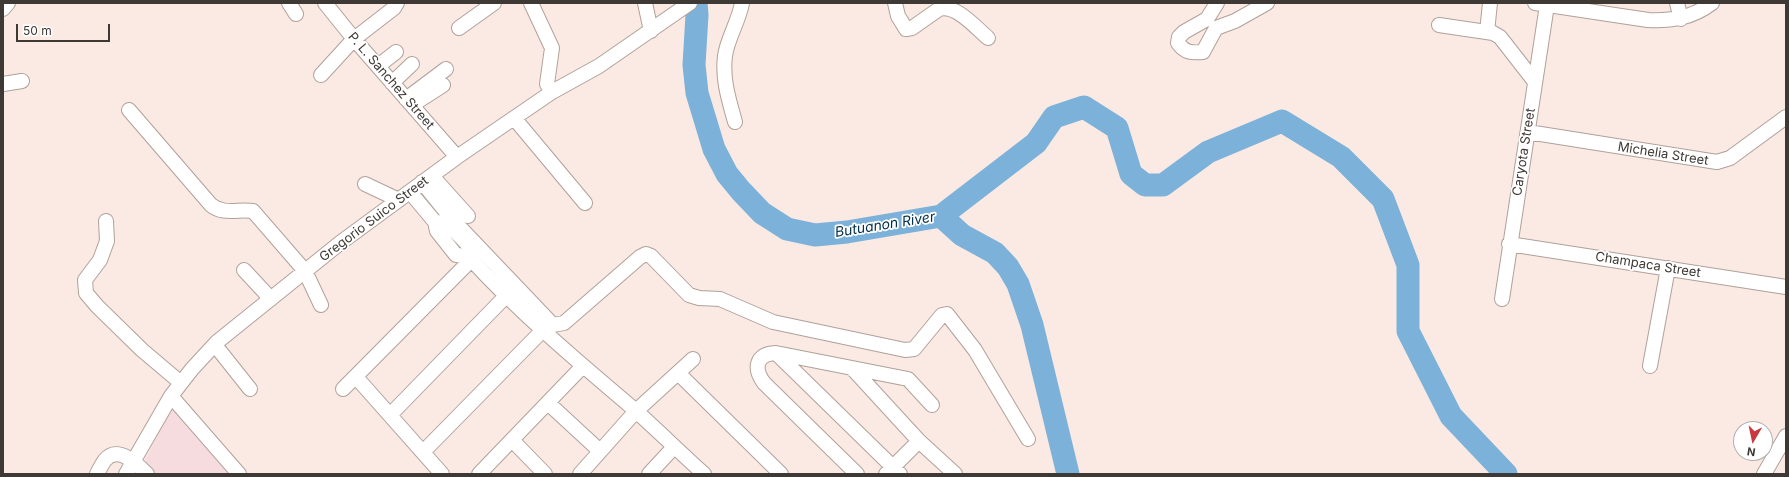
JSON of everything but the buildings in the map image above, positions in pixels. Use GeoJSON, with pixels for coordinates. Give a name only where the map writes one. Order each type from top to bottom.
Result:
{"type":"FeatureCollection","features":[{"type":"Feature","properties":{"kind":"street"},"geometry":{"type":"LineString","coordinates":[[3,8],[8,3]]}},
{"type":"Feature","properties":{"kind":"street","name":"P. L. Sanchez Street"},"geometry":{"type":"LineString","coordinates":[[325,3],[354,39],[457,157]]}},
{"type":"Feature","properties":{"kind":"street"},"geometry":{"type":"LineString","coordinates":[[321,75],[354,39],[394,8],[397,3]]}},
{"type":"Feature","properties":{"kind":"street"},"geometry":{"type":"LineString","coordinates":[[459,28],[494,3]]}},
{"type":"Feature","properties":{"kind":"street"},"geometry":{"type":"LineString","coordinates":[[531,3],[552,48],[547,84],[552,92]]}},
{"type":"Feature","properties":{"kind":"street"},"geometry":{"type":"LineString","coordinates":[[645,3],[651,31]]}},
{"type":"Feature","properties":{"kind":"street","name":"Gregorio Suico Street"},"geometry":{"type":"LineString","coordinates":[[126,474],[171,396],[215,345],[340,243],[457,157],[552,92],[599,66],[690,3]]}},
{"type":"Feature","properties":{"kind":"street"},"geometry":{"type":"LineString","coordinates":[[735,122],[725,87],[725,55],[741,12],[742,3]]}},
{"type":"Feature","properties":{"kind":"street"},"geometry":{"type":"LineString","coordinates":[[1217,3],[1211,24],[1235,22],[1267,3]]}},
{"type":"Feature","properties":{"kind":"street"},"geometry":{"type":"LineString","coordinates":[[1487,32],[1490,3]]}},
{"type":"Feature","properties":{"kind":"street"},"geometry":{"type":"LineString","coordinates":[[1677,3],[1681,19]]}},
{"type":"Feature","properties":{"kind":"street"},"geometry":{"type":"LineString","coordinates":[[1541,4],[1648,20],[1665,21],[1681,19],[1712,3]]}},
{"type":"Feature","properties":{"kind":"street","name":"Caryota Street"},"geometry":{"type":"LineString","coordinates":[[1502,299],[1509,244],[1535,82],[1541,4]]}},
{"type":"Feature","properties":{"kind":"street"},"geometry":{"type":"LineString","coordinates":[[896,10],[904,27],[909,29],[939,9],[948,8],[960,15],[988,38]]}},
{"type":"Feature","properties":{"kind":"street"},"geometry":{"type":"LineString","coordinates":[[1439,25],[1487,32],[1500,37],[1535,82]]}},
{"type":"Feature","properties":{"kind":"street"},"geometry":{"type":"LineString","coordinates":[[378,66],[396,52]]}},
{"type":"Feature","properties":{"kind":"street"},"geometry":{"type":"LineString","coordinates":[[392,83],[412,64]]}},
{"type":"Feature","properties":{"kind":"street"},"geometry":{"type":"LineString","coordinates":[[409,102],[446,69]]}},
{"type":"Feature","properties":{"kind":"street"},"geometry":{"type":"LineString","coordinates":[[3,84],[22,81]]}},
{"type":"Feature","properties":{"kind":"street"},"geometry":{"type":"LineString","coordinates":[[409,102],[443,85]]}},
{"type":"Feature","properties":{"kind":"street"},"geometry":{"type":"LineString","coordinates":[[129,110],[216,210],[223,212],[244,210],[253,211],[305,271],[321,305]]}},
{"type":"Feature","properties":{"kind":"street","name":"Michelia Street"},"geometry":{"type":"LineString","coordinates":[[1528,132],[1717,162],[1730,158],[1786,117]]}},
{"type":"Feature","properties":{"kind":"street"},"geometry":{"type":"LineString","coordinates":[[514,118],[585,203]]}},
{"type":"Feature","properties":{"kind":"street"},"geometry":{"type":"LineString","coordinates":[[427,179],[468,216]]}},
{"type":"Feature","properties":{"kind":"street"},"geometry":{"type":"LineString","coordinates":[[427,179],[452,219],[553,325],[564,323],[640,257],[646,254],[651,256],[689,295],[694,297],[720,299],[773,322],[905,350],[914,349],[942,315],[947,314],[975,350],[1028,439]]}},
{"type":"Feature","properties":{"kind":"street"},"geometry":{"type":"LineString","coordinates":[[365,184],[399,200]]}},
{"type":"Feature","properties":{"kind":"street"},"geometry":{"type":"LineString","coordinates":[[344,389],[469,258],[470,247],[447,223],[435,222],[410,192]]}},
{"type":"Feature","properties":{"kind":"street"},"geometry":{"type":"LineString","coordinates":[[106,222],[107,241],[100,260],[84,280],[86,293],[142,350],[182,383]]}},
{"type":"Feature","properties":{"kind":"street","name":"Champaca Street"},"geometry":{"type":"LineString","coordinates":[[1509,244],[1786,287]]}},
{"type":"Feature","properties":{"kind":"street"},"geometry":{"type":"LineString","coordinates":[[469,258],[506,297],[542,331],[582,367],[636,411],[704,474]]}},
{"type":"Feature","properties":{"kind":"street"},"geometry":{"type":"LineString","coordinates":[[1650,366],[1668,268]]}},
{"type":"Feature","properties":{"kind":"street"},"geometry":{"type":"LineString","coordinates":[[244,270],[271,299]]}},
{"type":"Feature","properties":{"kind":"street"},"geometry":{"type":"LineString","coordinates":[[390,415],[506,297]]}},
{"type":"Feature","properties":{"kind":"street"},"geometry":{"type":"LineString","coordinates":[[423,452],[542,331]]}},
{"type":"Feature","properties":{"kind":"street"},"geometry":{"type":"LineString","coordinates":[[215,345],[250,389]]}},
{"type":"Feature","properties":{"kind":"street"},"geometry":{"type":"LineString","coordinates":[[776,353],[893,472],[919,441]]}},
{"type":"Feature","properties":{"kind":"street"},"geometry":{"type":"LineString","coordinates":[[857,474],[758,376],[757,367],[761,358],[767,354],[776,353],[908,379],[932,405]]}},
{"type":"Feature","properties":{"kind":"street"},"geometry":{"type":"LineString","coordinates":[[580,474],[636,411],[693,359]]}},
{"type":"Feature","properties":{"kind":"street"},"geometry":{"type":"LineString","coordinates":[[478,474],[582,367]]}},
{"type":"Feature","properties":{"kind":"street"},"geometry":{"type":"LineString","coordinates":[[852,368],[919,441],[955,474]]}},
{"type":"Feature","properties":{"kind":"street"},"geometry":{"type":"LineString","coordinates":[[678,373],[781,474]]}},
{"type":"Feature","properties":{"kind":"street"},"geometry":{"type":"LineString","coordinates":[[356,377],[442,474]]}},
{"type":"Feature","properties":{"kind":"street"},"geometry":{"type":"LineString","coordinates":[[171,396],[239,474]]}},
{"type":"Feature","properties":{"kind":"street"},"geometry":{"type":"LineString","coordinates":[[548,403],[600,451]]}},
{"type":"Feature","properties":{"kind":"street"},"geometry":{"type":"LineString","coordinates":[[1764,474],[1786,436]]}},
{"type":"Feature","properties":{"kind":"street"},"geometry":{"type":"LineString","coordinates":[[512,440],[545,474]]}},
{"type":"Feature","properties":{"kind":"street"},"geometry":{"type":"LineString","coordinates":[[649,474],[674,447]]}},
{"type":"Feature","properties":{"kind":"street"},"geometry":{"type":"LineString","coordinates":[[97,474],[105,459],[116,454],[134,460],[147,474]]}},
{"type":"Feature","properties":{"kind":"shaded area"},"geometry":{"type":"Polygon","coordinates":[[[172,407],[230,474],[138,474],[172,407]]]}},
{"type":"Feature","properties":{"kind":"waterway","name":"Butuanon River"},"geometry":{"type":"LineString","coordinates":[[696,3],[697,15],[694,65],[697,93],[714,149],[727,174],[762,213],[787,229],[815,235],[847,232],[941,216],[962,235],[995,253],[1008,267],[1018,284],[1032,325],[1068,474]]}},
{"type":"Feature","properties":{"kind":"waterway"},"geometry":{"type":"LineString","coordinates":[[941,216],[1036,143],[1054,117],[1084,107],[1117,128],[1131,174],[1145,185],[1163,185],[1208,152],[1282,121],[1341,157],[1383,199],[1408,265],[1408,331],[1451,416],[1506,474]]}}]}
